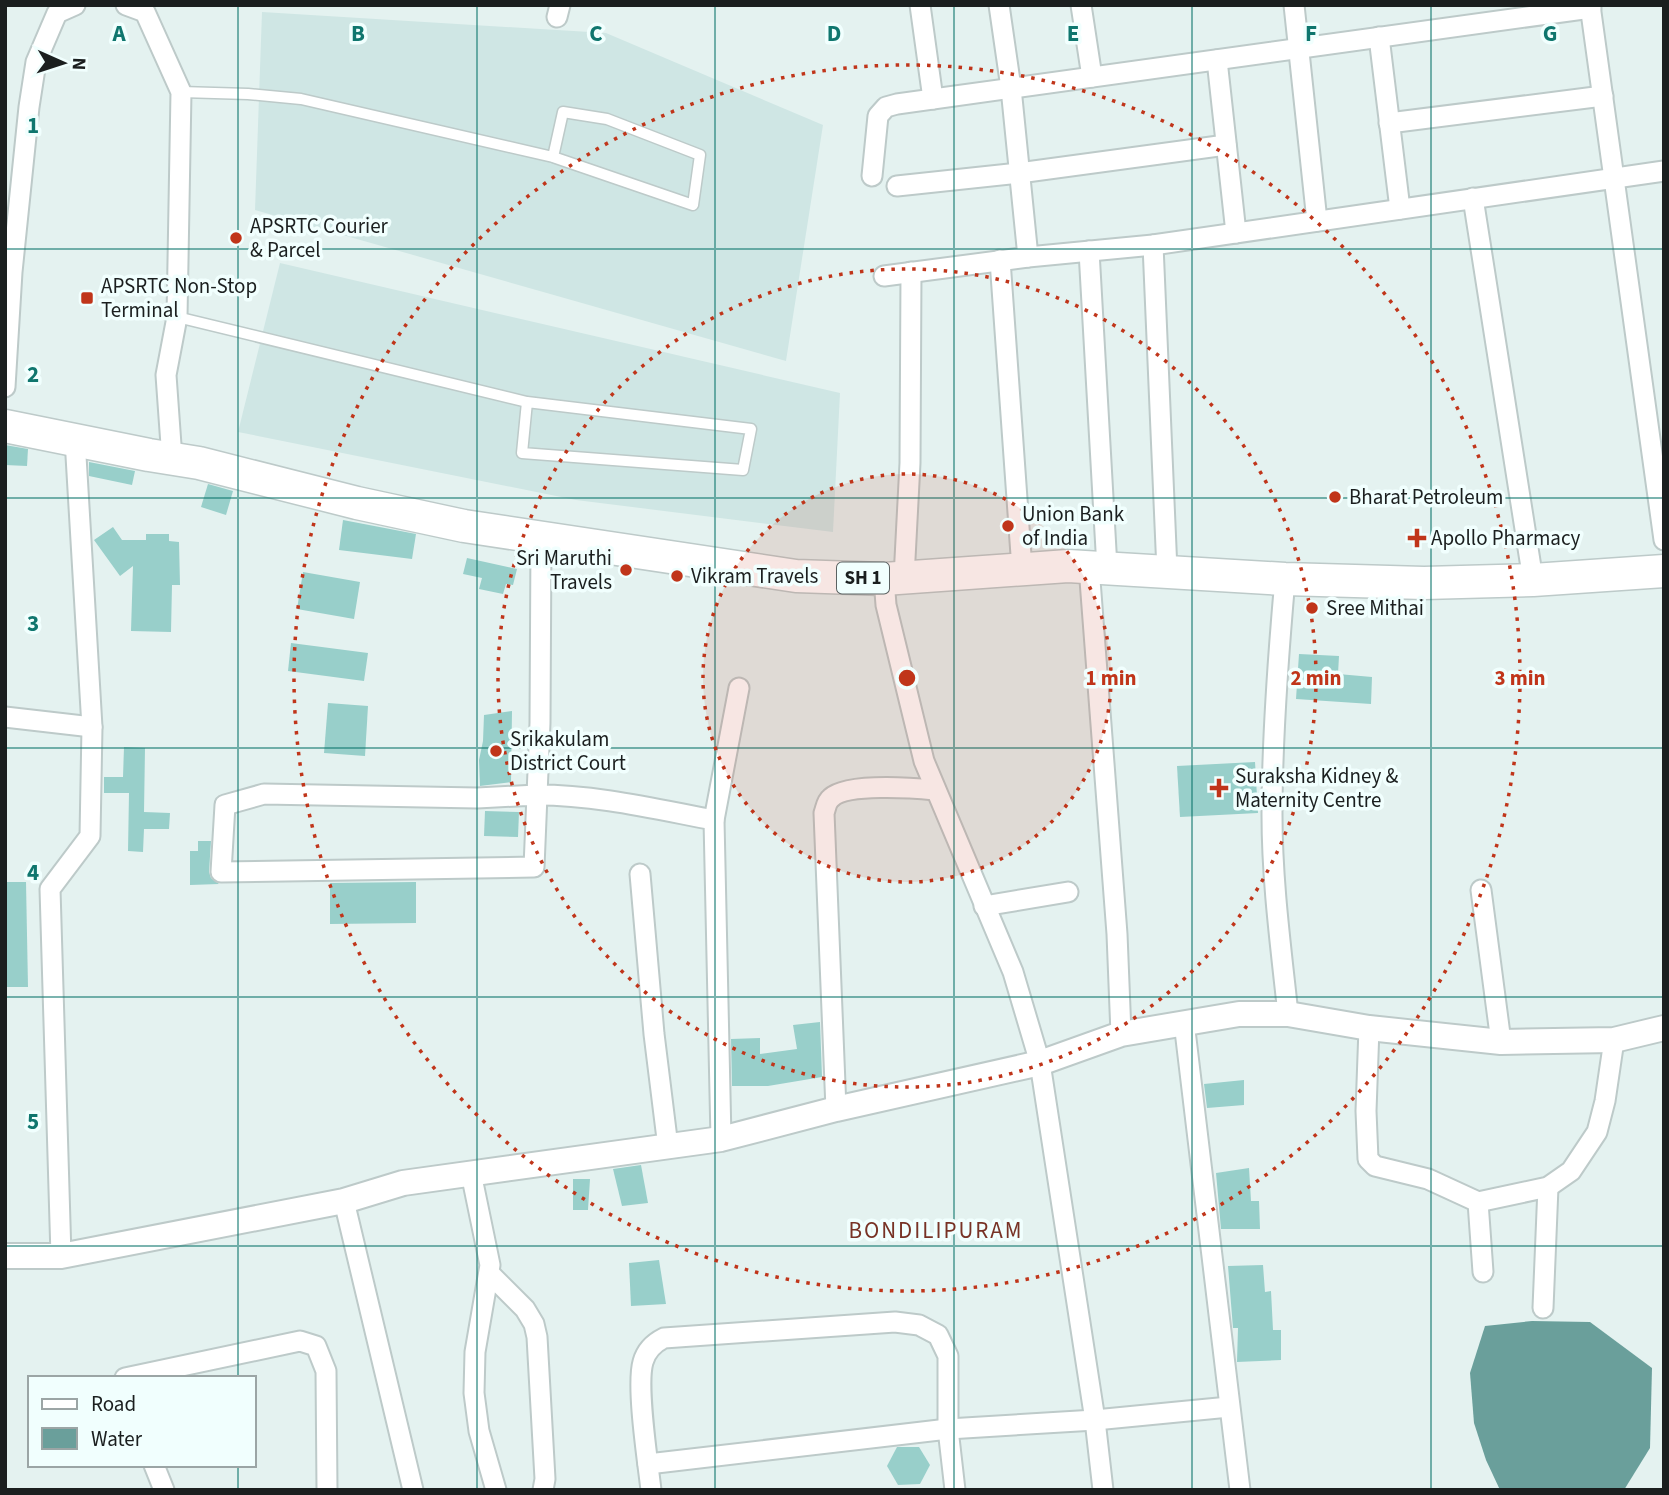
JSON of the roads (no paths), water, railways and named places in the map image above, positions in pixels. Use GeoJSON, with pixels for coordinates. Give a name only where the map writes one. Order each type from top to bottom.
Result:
{"type":"FeatureCollection","features":[{"type":"Feature","properties":{"kind":"main road","name":"SH 1"},"geometry":{"type":"LineString","coordinates":[[5,426],[199,463],[357,503],[464,526],[796,576],[894,578],[1022,569],[1098,568],[1285,579],[1424,583],[1533,580],[1664,571]]}},
{"type":"Feature","properties":{"kind":"street"},"geometry":{"type":"LineString","coordinates":[[5,387],[12,272],[36,62],[57,13],[75,5]]}},
{"type":"Feature","properties":{"kind":"street"},"geometry":{"type":"LineString","coordinates":[[126,5],[145,12],[181,92],[177,317],[166,375],[172,459]]}},
{"type":"Feature","properties":{"kind":"street"},"geometry":{"type":"LineString","coordinates":[[920,5],[933,99]]}},
{"type":"Feature","properties":{"kind":"street"},"geometry":{"type":"LineString","coordinates":[[999,5],[1011,88],[1028,257]]}},
{"type":"Feature","properties":{"kind":"street"},"geometry":{"type":"LineString","coordinates":[[1081,5],[1092,77]]}},
{"type":"Feature","properties":{"kind":"street"},"geometry":{"type":"LineString","coordinates":[[1294,5],[1317,221]]}},
{"type":"Feature","properties":{"kind":"street"},"geometry":{"type":"LineString","coordinates":[[872,176],[876,124],[881,110],[897,104],[1378,37],[1496,13],[1591,6],[1664,540]]}},
{"type":"Feature","properties":{"kind":"street"},"geometry":{"type":"LineString","coordinates":[[1378,37],[1400,209]]}},
{"type":"Feature","properties":{"kind":"street"},"geometry":{"type":"LineString","coordinates":[[1217,60],[1236,233]]}},
{"type":"Feature","properties":{"kind":"street"},"geometry":{"type":"LineString","coordinates":[[1389,123],[1602,96]]}},
{"type":"Feature","properties":{"kind":"street"},"geometry":{"type":"LineString","coordinates":[[897,186],[1019,173],[1226,145]]}},
{"type":"Feature","properties":{"kind":"street"},"geometry":{"type":"LineString","coordinates":[[884,276],[1000,260],[1153,245],[1664,171]]}},
{"type":"Feature","properties":{"kind":"street"},"geometry":{"type":"LineString","coordinates":[[1473,198],[1533,580]]}},
{"type":"Feature","properties":{"kind":"street"},"geometry":{"type":"LineString","coordinates":[[1153,245],[1167,571]]}},
{"type":"Feature","properties":{"kind":"street"},"geometry":{"type":"LineString","coordinates":[[1089,251],[1098,568],[1121,1034]]}},
{"type":"Feature","properties":{"kind":"street"},"geometry":{"type":"LineString","coordinates":[[1000,260],[1022,569]]}},
{"type":"Feature","properties":{"kind":"street"},"geometry":{"type":"LineString","coordinates":[[911,272],[910,463],[894,578],[886,605],[925,761],[1013,972],[1040,1063],[1096,1420],[1103,1490]]}},
{"type":"Feature","properties":{"kind":"street"},"geometry":{"type":"LineString","coordinates":[[61,1256],[50,889],[90,836],[92,727],[75,439]]}},
{"type":"Feature","properties":{"kind":"street"},"geometry":{"type":"LineString","coordinates":[[541,538],[540,723],[537,795],[534,867],[221,872],[225,805],[264,794],[477,799],[537,795],[569,795],[714,820]]}},
{"type":"Feature","properties":{"kind":"street"},"geometry":{"type":"LineString","coordinates":[[1285,579],[1273,726],[1272,818],[1275,891],[1288,1014]]}},
{"type":"Feature","properties":{"kind":"street"},"geometry":{"type":"LineString","coordinates":[[721,1139],[714,820],[739,688]]}},
{"type":"Feature","properties":{"kind":"street"},"geometry":{"type":"LineString","coordinates":[[5,717],[92,727]]}},
{"type":"Feature","properties":{"kind":"street"},"geometry":{"type":"LineString","coordinates":[[836,1109],[824,813],[827,803],[841,792],[875,788],[935,790]]}},
{"type":"Feature","properties":{"kind":"street"},"geometry":{"type":"LineString","coordinates":[[640,874],[654,1034],[668,1147]]}},
{"type":"Feature","properties":{"kind":"street"},"geometry":{"type":"LineString","coordinates":[[1480,890],[1501,1042]]}},
{"type":"Feature","properties":{"kind":"street"},"geometry":{"type":"LineString","coordinates":[[985,906],[1068,892]]}},
{"type":"Feature","properties":{"kind":"street"},"geometry":{"type":"LineString","coordinates":[[5,1256],[61,1256],[344,1201],[403,1183],[721,1139],[836,1109],[1040,1063],[1121,1034],[1239,1014],[1288,1014],[1369,1028],[1501,1042],[1614,1040],[1664,1028]]}},
{"type":"Feature","properties":{"kind":"street"},"geometry":{"type":"LineString","coordinates":[[1184,1022],[1240,1490]]}},
{"type":"Feature","properties":{"kind":"street"},"geometry":{"type":"LineString","coordinates":[[1369,1028],[1366,1123],[1368,1159],[1375,1166],[1428,1179],[1478,1202],[1548,1187],[1571,1171],[1597,1132],[1605,1101],[1614,1040]]}},
{"type":"Feature","properties":{"kind":"street"},"geometry":{"type":"LineString","coordinates":[[471,1173],[490,1258],[490,1274],[475,1352],[474,1393],[479,1431],[496,1490]]}},
{"type":"Feature","properties":{"kind":"street"},"geometry":{"type":"LineString","coordinates":[[1543,1308],[1548,1187]]}},
{"type":"Feature","properties":{"kind":"street"},"geometry":{"type":"LineString","coordinates":[[344,1201],[413,1490]]}},
{"type":"Feature","properties":{"kind":"street"},"geometry":{"type":"LineString","coordinates":[[1478,1202],[1483,1272]]}},
{"type":"Feature","properties":{"kind":"street"},"geometry":{"type":"LineString","coordinates":[[490,1274],[525,1309],[534,1324],[545,1479],[543,1490]]}},
{"type":"Feature","properties":{"kind":"street"},"geometry":{"type":"LineString","coordinates":[[651,1490],[641,1376],[646,1354],[657,1342],[664,1338],[895,1322],[919,1325],[938,1335],[948,1356],[948,1429],[955,1490]]}},
{"type":"Feature","properties":{"kind":"street"},"geometry":{"type":"LineString","coordinates":[[134,1376],[300,1340],[316,1346],[327,1371],[327,1490]]}},
{"type":"Feature","properties":{"kind":"street"},"geometry":{"type":"LineString","coordinates":[[648,1464],[948,1429],[1096,1420],[1229,1407]]}},
{"type":"Feature","properties":{"kind":"street"},"geometry":{"type":"LineString","coordinates":[[155,1467],[164,1490]]}},
{"type":"Feature","properties":{"kind":"lane"},"geometry":{"type":"LineString","coordinates":[[181,92],[300,99],[554,157],[693,205],[700,155],[607,120],[563,112],[554,157]]}},
{"type":"Feature","properties":{"kind":"lane"},"geometry":{"type":"LineString","coordinates":[[177,317],[527,402],[751,429],[743,470],[522,453],[527,402]]}},
{"type":"Feature","properties":{"kind":"water"},"geometry":{"type":"Polygon","coordinates":[[[1532,1321],[1590,1322],[1652,1368],[1650,1448],[1624,1490],[1500,1490],[1486,1460],[1474,1423],[1470,1373],[1485,1326],[1532,1321]]]}},
{"type":"Feature","properties":{"kind":"place","name":"APSRTC Courier & Parcel"},"geometry":{"type":"Point","coordinates":[236,238]}},
{"type":"Feature","properties":{"kind":"place","name":"APSRTC Non-Stop Terminal"},"geometry":{"type":"Point","coordinates":[87,298]}},
{"type":"Feature","properties":{"kind":"place","name":"Bharat Petroleum"},"geometry":{"type":"Point","coordinates":[1335,497]}},
{"type":"Feature","properties":{"kind":"place","name":"Union Bank of India"},"geometry":{"type":"Point","coordinates":[1008,526]}},
{"type":"Feature","properties":{"kind":"place","name":"Apollo Pharmacy"},"geometry":{"type":"Point","coordinates":[1417,538]}},
{"type":"Feature","properties":{"kind":"place","name":"Sri Maruthi Travels"},"geometry":{"type":"Point","coordinates":[626,570]}},
{"type":"Feature","properties":{"kind":"place","name":"Vikram Travels"},"geometry":{"type":"Point","coordinates":[677,576]}},
{"type":"Feature","properties":{"kind":"place","name":"Sree Mithai"},"geometry":{"type":"Point","coordinates":[1312,608]}},
{"type":"Feature","properties":{"kind":"place","name":"Srikakulam District Court"},"geometry":{"type":"Point","coordinates":[496,751]}},
{"type":"Feature","properties":{"kind":"place","name":"Suraksha Kidney & Maternity Centre"},"geometry":{"type":"Point","coordinates":[1219,788]}},
{"type":"Feature","properties":{"kind":"district","name":"BONDILIPURAM"},"geometry":{"type":"Point","coordinates":[936,1230]}}]}
